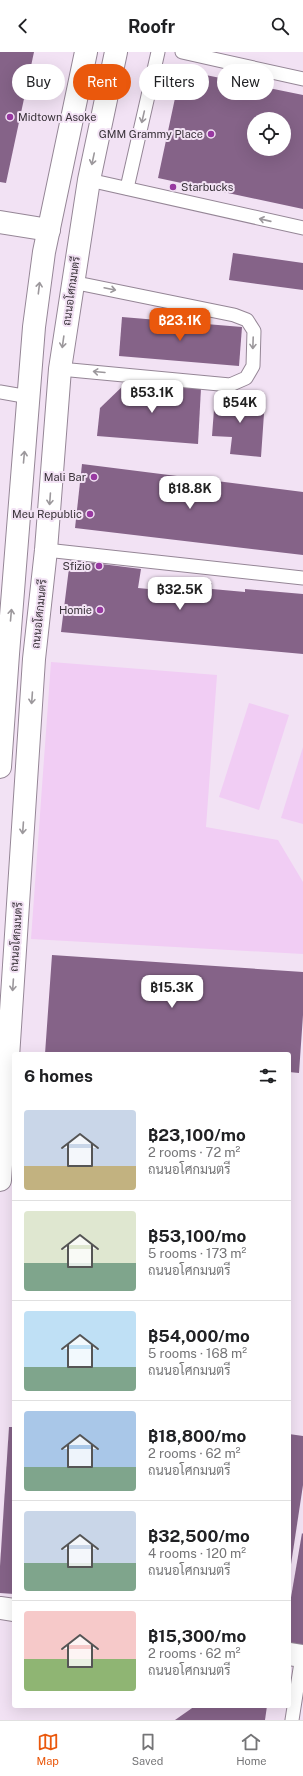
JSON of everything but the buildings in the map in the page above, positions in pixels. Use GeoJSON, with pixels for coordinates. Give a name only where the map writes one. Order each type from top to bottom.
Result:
{"type":"FeatureCollection","features":[{"type":"Feature","properties":{"kind":"main road"},"geometry":{"type":"LineString","coordinates":[[0,767],[4,653],[29,397],[34,327],[44,252],[86,52]]}},
{"type":"Feature","properties":{"kind":"main road","name":"ถนนอโศกมนตรี"},"geometry":{"type":"LineString","coordinates":[[0,1180],[34,659],[46,550],[60,369],[72,282],[89,180],[116,52]]}},
{"type":"Feature","properties":{"kind":"main road"},"geometry":{"type":"LineString","coordinates":[[0,222],[49,230]]}},
{"type":"Feature","properties":{"kind":"main road"},"geometry":{"type":"LineString","coordinates":[[0,1608],[12,1610]]}},
{"type":"Feature","properties":{"kind":"lane"},"geometry":{"type":"LineString","coordinates":[[126,188],[158,52]]}},
{"type":"Feature","properties":{"kind":"lane"},"geometry":{"type":"LineString","coordinates":[[182,52],[303,79]]}},
{"type":"Feature","properties":{"kind":"lane"},"geometry":{"type":"LineString","coordinates":[[89,180],[303,228]]}},
{"type":"Feature","properties":{"kind":"lane"},"geometry":{"type":"LineString","coordinates":[[60,369],[230,385],[246,378],[253,366],[254,331],[246,320],[234,315],[72,282]]}},
{"type":"Feature","properties":{"kind":"lane"},"geometry":{"type":"LineString","coordinates":[[0,392],[29,397]]}},
{"type":"Feature","properties":{"kind":"lane"},"geometry":{"type":"LineString","coordinates":[[46,550],[303,578]]}},
{"type":"Feature","properties":{"kind":"lane"},"geometry":{"type":"LineString","coordinates":[[292,1720],[298,1655]]}},
{"type":"Feature","properties":{"kind":"shaded area"},"geometry":{"type":"Polygon","coordinates":[[[51,662],[217,675],[206,827],[278,840],[303,882],[303,954],[31,939],[51,662]]]}},
{"type":"Feature","properties":{"kind":"shaded area"},"geometry":{"type":"Polygon","coordinates":[[[249,703],[289,715],[259,810],[219,797],[249,703]]]}},
{"type":"Feature","properties":{"kind":"shaded area"},"geometry":{"type":"Polygon","coordinates":[[[303,747],[303,824],[281,818],[303,747]]]}},
{"type":"Feature","properties":{"kind":"place","name":"Midtown Asoke"},"geometry":{"type":"Point","coordinates":[10,117]}},
{"type":"Feature","properties":{"kind":"place","name":"GMM Grammy Place"},"geometry":{"type":"Point","coordinates":[211,134]}},
{"type":"Feature","properties":{"kind":"place","name":"Starbucks"},"geometry":{"type":"Point","coordinates":[173,187]}},
{"type":"Feature","properties":{"kind":"place","name":"Mali Bar"},"geometry":{"type":"Point","coordinates":[94,477]}},
{"type":"Feature","properties":{"kind":"place","name":"Meu Republic"},"geometry":{"type":"Point","coordinates":[90,514]}},
{"type":"Feature","properties":{"kind":"place","name":"Sfizio"},"geometry":{"type":"Point","coordinates":[99,566]}},
{"type":"Feature","properties":{"kind":"place","name":"Homie"},"geometry":{"type":"Point","coordinates":[100,610]}}]}
